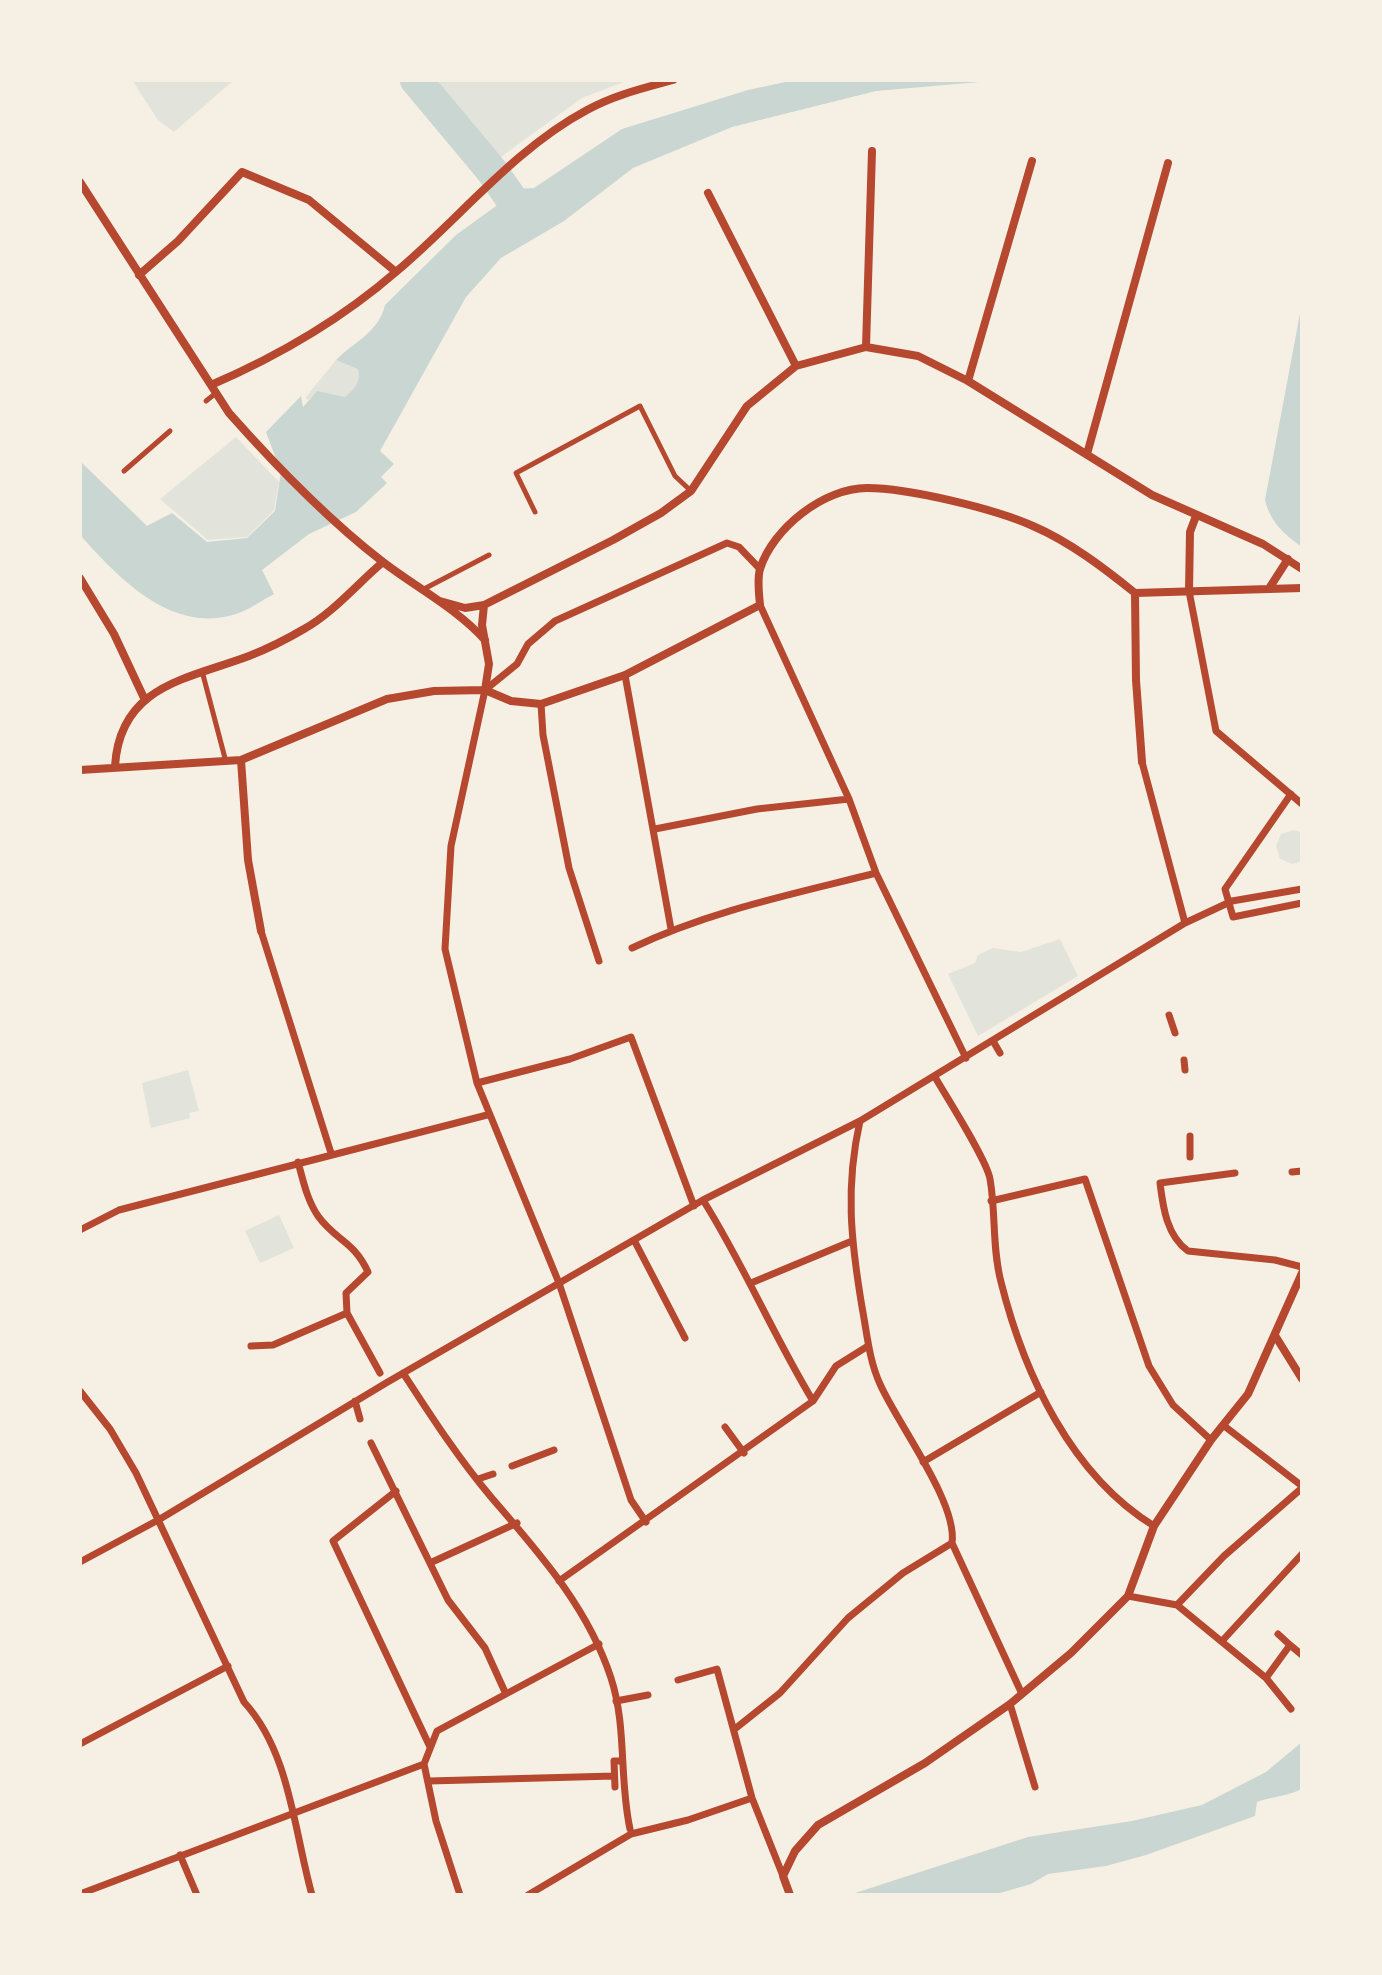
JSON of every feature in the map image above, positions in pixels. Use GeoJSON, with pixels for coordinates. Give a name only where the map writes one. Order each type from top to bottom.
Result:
{"type":"FeatureCollection","features":[{"type":"Feature","properties":{"kind":"street"},"geometry":{"type":"LineString","coordinates":[[213,389],[331,321],[396,272],[503,173],[586,110],[622,95],[673,80]]}},
{"type":"Feature","properties":{"kind":"street"},"geometry":{"type":"LineString","coordinates":[[866,347],[872,151]]}},
{"type":"Feature","properties":{"kind":"street"},"geometry":{"type":"LineString","coordinates":[[968,381],[1032,161]]}},
{"type":"Feature","properties":{"kind":"street"},"geometry":{"type":"LineString","coordinates":[[1087,454],[1168,163]]}},
{"type":"Feature","properties":{"kind":"street"},"geometry":{"type":"LineString","coordinates":[[139,275],[178,241],[242,172],[309,200],[362,248],[396,272]]}},
{"type":"Feature","properties":{"kind":"street"},"geometry":{"type":"LineString","coordinates":[[80,182],[213,389],[252,439],[348,533],[383,562],[440,601],[485,640]]}},
{"type":"Feature","properties":{"kind":"street"},"geometry":{"type":"LineString","coordinates":[[708,193],[796,366]]}},
{"type":"Feature","properties":{"kind":"street"},"geometry":{"type":"LineString","coordinates":[[440,601],[465,608],[484,605],[661,513],[691,491],[747,406],[796,366],[866,347],[918,356],[968,381],[1152,495],[1263,544],[1302,569]]}},
{"type":"Feature","properties":{"kind":"street"},"geometry":{"type":"LineString","coordinates":[[966,1058],[876,873],[849,799],[760,605],[760,569],[793,521],[814,504],[849,491],[884,490],[945,501],[1012,518],[1043,530],[1100,565],[1135,593],[1302,588]]}},
{"type":"Feature","properties":{"kind":"street"},"geometry":{"type":"LineString","coordinates":[[1196,516],[1190,532],[1189,591],[1216,731],[1302,804]]}},
{"type":"Feature","properties":{"kind":"street"},"geometry":{"type":"LineString","coordinates":[[485,690],[517,664],[528,644],[555,621],[727,543],[739,547],[760,569]]}},
{"type":"Feature","properties":{"kind":"street"},"geometry":{"type":"LineString","coordinates":[[1270,587],[1288,559]]}},
{"type":"Feature","properties":{"kind":"street"},"geometry":{"type":"LineString","coordinates":[[115,766],[117,745],[144,698],[202,670],[250,656],[307,628],[383,562]]}},
{"type":"Feature","properties":{"kind":"street"},"geometry":{"type":"LineString","coordinates":[[80,578],[114,634],[144,698]]}},
{"type":"Feature","properties":{"kind":"street"},"geometry":{"type":"LineString","coordinates":[[1135,593],[1136,680],[1142,762],[1185,923]]}},
{"type":"Feature","properties":{"kind":"street"},"geometry":{"type":"LineString","coordinates":[[484,605],[489,664],[451,846],[445,949],[487,1115],[559,1283],[601,1430],[633,1504],[646,1522]]}},
{"type":"Feature","properties":{"kind":"street"},"geometry":{"type":"LineString","coordinates":[[80,770],[241,760],[387,699],[434,691],[485,690],[511,701],[541,704],[625,675],[760,605]]}},
{"type":"Feature","properties":{"kind":"street"},"geometry":{"type":"LineString","coordinates":[[625,675],[671,929]]}},
{"type":"Feature","properties":{"kind":"street"},"geometry":{"type":"LineString","coordinates":[[541,704],[543,735],[569,868],[599,961]]}},
{"type":"Feature","properties":{"kind":"street"},"geometry":{"type":"LineString","coordinates":[[241,760],[248,860],[261,931],[331,1153]]}},
{"type":"Feature","properties":{"kind":"street"},"geometry":{"type":"LineString","coordinates":[[1290,794],[1225,889],[1233,917],[1302,903]]}},
{"type":"Feature","properties":{"kind":"street"},"geometry":{"type":"LineString","coordinates":[[655,829],[757,809],[849,799]]}},
{"type":"Feature","properties":{"kind":"street"},"geometry":{"type":"LineString","coordinates":[[632,948],[671,929],[727,911],[876,873]]}},
{"type":"Feature","properties":{"kind":"street"},"geometry":{"type":"LineString","coordinates":[[80,1562],[160,1519],[355,1401],[383,1379],[403,1373],[703,1200],[860,1121],[1185,923],[1229,903],[1302,889]]}},
{"type":"Feature","properties":{"kind":"street"},"geometry":{"type":"LineString","coordinates":[[1169,1015],[1175,1033]]}},
{"type":"Feature","properties":{"kind":"street"},"geometry":{"type":"LineString","coordinates":[[477,1083],[570,1059],[631,1037],[694,1206]]}},
{"type":"Feature","properties":{"kind":"street"},"geometry":{"type":"LineString","coordinates":[[993,1041],[1000,1053]]}},
{"type":"Feature","properties":{"kind":"street"},"geometry":{"type":"LineString","coordinates":[[1184,1060],[1185,1070]]}},
{"type":"Feature","properties":{"kind":"street"},"geometry":{"type":"LineString","coordinates":[[935,1077],[990,1177],[1001,1283],[1041,1392],[1061,1428],[1097,1479],[1154,1526]]}},
{"type":"Feature","properties":{"kind":"street"},"geometry":{"type":"LineString","coordinates":[[80,1230],[119,1210],[487,1115]]}},
{"type":"Feature","properties":{"kind":"street"},"geometry":{"type":"LineString","coordinates":[[860,1121],[850,1163],[852,1241],[868,1346],[880,1384],[923,1462],[954,1529],[952,1543],[1022,1694]]}},
{"type":"Feature","properties":{"kind":"street"},"geometry":{"type":"LineString","coordinates":[[1190,1136],[1190,1157]]}},
{"type":"Feature","properties":{"kind":"street"},"geometry":{"type":"LineString","coordinates":[[298,1162],[317,1215],[340,1239],[356,1248],[368,1272],[346,1293],[347,1313],[383,1379]]}},
{"type":"Feature","properties":{"kind":"street"},"geometry":{"type":"LineString","coordinates":[[1292,1172],[1302,1171]]}},
{"type":"Feature","properties":{"kind":"street"},"geometry":{"type":"LineString","coordinates":[[783,1876],[795,1851],[818,1825],[925,1763],[1010,1704],[1071,1653],[1128,1596],[1154,1526],[1211,1440],[1248,1394],[1276,1337],[1302,1270],[1275,1260],[1188,1251],[1178,1244],[1167,1220],[1160,1183],[1194,1175],[1235,1173]]}},
{"type":"Feature","properties":{"kind":"street"},"geometry":{"type":"LineString","coordinates":[[991,1201],[1085,1179],[1154,1377],[1173,1405],[1211,1440]]}},
{"type":"Feature","properties":{"kind":"street"},"geometry":{"type":"LineString","coordinates":[[703,1200],[751,1283],[772,1332],[814,1400]]}},
{"type":"Feature","properties":{"kind":"street"},"geometry":{"type":"LineString","coordinates":[[634,1240],[668,1299],[685,1338]]}},
{"type":"Feature","properties":{"kind":"street"},"geometry":{"type":"LineString","coordinates":[[751,1283],[852,1241]]}},
{"type":"Feature","properties":{"kind":"street"},"geometry":{"type":"LineString","coordinates":[[251,1346],[273,1345],[347,1313]]}},
{"type":"Feature","properties":{"kind":"street"},"geometry":{"type":"LineString","coordinates":[[1276,1337],[1302,1379]]}},
{"type":"Feature","properties":{"kind":"street"},"geometry":{"type":"LineString","coordinates":[[559,1581],[744,1453],[814,1400],[836,1366],[868,1346]]}},
{"type":"Feature","properties":{"kind":"street"},"geometry":{"type":"LineString","coordinates":[[403,1373],[447,1442],[517,1523],[587,1619],[599,1644],[623,1731],[621,1761],[630,1831]]}},
{"type":"Feature","properties":{"kind":"street"},"geometry":{"type":"LineString","coordinates":[[80,1391],[110,1429],[160,1519],[244,1702],[263,1722],[277,1756],[312,1895]]}},
{"type":"Feature","properties":{"kind":"street"},"geometry":{"type":"LineString","coordinates":[[923,1462],[1041,1392]]}},
{"type":"Feature","properties":{"kind":"street"},"geometry":{"type":"LineString","coordinates":[[355,1401],[360,1419]]}},
{"type":"Feature","properties":{"kind":"street"},"geometry":{"type":"LineString","coordinates":[[1177,1605],[1224,1556],[1302,1487],[1223,1425]]}},
{"type":"Feature","properties":{"kind":"street"},"geometry":{"type":"LineString","coordinates":[[725,1427],[744,1453]]}},
{"type":"Feature","properties":{"kind":"street"},"geometry":{"type":"LineString","coordinates":[[371,1443],[448,1600],[485,1648],[505,1692]]}},
{"type":"Feature","properties":{"kind":"street"},"geometry":{"type":"LineString","coordinates":[[512,1466],[554,1450]]}},
{"type":"Feature","properties":{"kind":"street"},"geometry":{"type":"LineString","coordinates":[[478,1479],[493,1474]]}},
{"type":"Feature","properties":{"kind":"street"},"geometry":{"type":"LineString","coordinates":[[396,1491],[333,1541],[430,1747]]}},
{"type":"Feature","properties":{"kind":"street"},"geometry":{"type":"LineString","coordinates":[[430,1563],[517,1523]]}},
{"type":"Feature","properties":{"kind":"street"},"geometry":{"type":"LineString","coordinates":[[736,1728],[780,1693],[848,1618],[903,1573],[952,1543]]}},
{"type":"Feature","properties":{"kind":"street"},"geometry":{"type":"LineString","coordinates":[[1223,1640],[1302,1554]]}},
{"type":"Feature","properties":{"kind":"street"},"geometry":{"type":"LineString","coordinates":[[1128,1596],[1177,1605],[1266,1678],[1291,1709]]}},
{"type":"Feature","properties":{"kind":"street"},"geometry":{"type":"LineString","coordinates":[[1278,1634],[1302,1655]]}},
{"type":"Feature","properties":{"kind":"street"},"geometry":{"type":"LineString","coordinates":[[460,1895],[436,1821],[424,1764],[437,1731],[599,1644]]}},
{"type":"Feature","properties":{"kind":"street"},"geometry":{"type":"LineString","coordinates":[[1266,1678],[1290,1645]]}},
{"type":"Feature","properties":{"kind":"street"},"geometry":{"type":"LineString","coordinates":[[80,1744],[228,1666]]}},
{"type":"Feature","properties":{"kind":"street"},"geometry":{"type":"LineString","coordinates":[[678,1680],[717,1669],[736,1728],[740,1761],[789,1892]]}},
{"type":"Feature","properties":{"kind":"street"},"geometry":{"type":"LineString","coordinates":[[616,1701],[648,1695]]}},
{"type":"Feature","properties":{"kind":"street"},"geometry":{"type":"LineString","coordinates":[[1010,1704],[1035,1787]]}},
{"type":"Feature","properties":{"kind":"street"},"geometry":{"type":"LineString","coordinates":[[615,1787],[614,1761],[621,1761]]}},
{"type":"Feature","properties":{"kind":"street"},"geometry":{"type":"LineString","coordinates":[[80,1894],[424,1764]]}},
{"type":"Feature","properties":{"kind":"street"},"geometry":{"type":"LineString","coordinates":[[429,1781],[614,1776]]}},
{"type":"Feature","properties":{"kind":"street"},"geometry":{"type":"LineString","coordinates":[[528,1895],[630,1831],[688,1820],[752,1798]]}},
{"type":"Feature","properties":{"kind":"street"},"geometry":{"type":"LineString","coordinates":[[180,1855],[197,1895]]}},
{"type":"Feature","properties":{"kind":"lane"},"geometry":{"type":"LineString","coordinates":[[206,401],[213,389]]}},
{"type":"Feature","properties":{"kind":"lane"},"geometry":{"type":"LineString","coordinates":[[535,512],[516,473],[640,406],[675,476],[691,491]]}},
{"type":"Feature","properties":{"kind":"lane"},"geometry":{"type":"LineString","coordinates":[[124,471],[170,431]]}},
{"type":"Feature","properties":{"kind":"lane"},"geometry":{"type":"LineString","coordinates":[[422,590],[489,555]]}},
{"type":"Feature","properties":{"kind":"lane"},"geometry":{"type":"LineString","coordinates":[[202,670],[226,762]]}},
{"type":"Feature","properties":{"kind":"shaded area"},"geometry":{"type":"Polygon","coordinates":[[[132,80],[234,80],[174,132],[158,120],[132,80]]]}},
{"type":"Feature","properties":{"kind":"shaded area"},"geometry":{"type":"Polygon","coordinates":[[[406,80],[629,80],[582,98],[480,172],[426,100],[406,80]]]}},
{"type":"Feature","properties":{"kind":"shaded area"},"geometry":{"type":"Polygon","coordinates":[[[795,80],[1002,80],[876,91],[732,127],[633,168],[564,221],[501,258],[466,297],[380,451],[394,464],[381,477],[387,483],[356,512],[309,534],[262,570],[274,594],[246,610],[212,618],[190,616],[168,609],[129,584],[80,535],[80,461],[147,526],[172,513],[207,542],[247,538],[275,511],[281,472],[266,432],[301,396],[303,407],[317,391],[345,397],[352,391],[358,381],[358,369],[336,360],[372,330],[385,305],[456,235],[503,201],[502,197],[516,189],[534,188],[622,129],[748,90],[795,80]]]}},
{"type":"Feature","properties":{"kind":"shaded area"},"geometry":{"type":"Polygon","coordinates":[[[1302,303],[1302,547],[1279,527],[1265,500],[1302,303]]]}},
{"type":"Feature","properties":{"kind":"shaded area"},"geometry":{"type":"Polygon","coordinates":[[[336,360],[358,368],[359,377],[354,388],[345,397],[317,392],[308,400],[305,398],[336,360]]]}},
{"type":"Feature","properties":{"kind":"shaded area"},"geometry":{"type":"Polygon","coordinates":[[[236,437],[279,482],[274,510],[247,537],[208,540],[160,499],[236,437]]]}},
{"type":"Feature","properties":{"kind":"shaded area"},"geometry":{"type":"Polygon","coordinates":[[[1294,830],[1302,833],[1302,861],[1292,864],[1280,859],[1276,846],[1281,834],[1294,830]]]}},
{"type":"Feature","properties":{"kind":"shaded area"},"geometry":{"type":"Polygon","coordinates":[[[1060,939],[1078,976],[978,1036],[948,974],[975,963],[978,955],[993,948],[1021,952],[1060,939]]]}},
{"type":"Feature","properties":{"kind":"shaded area"},"geometry":{"type":"Polygon","coordinates":[[[188,1070],[199,1111],[189,1113],[190,1118],[151,1128],[142,1083],[188,1070]]]}},
{"type":"Feature","properties":{"kind":"shaded area"},"geometry":{"type":"Polygon","coordinates":[[[279,1215],[294,1248],[260,1263],[245,1231],[279,1215]]]}},
{"type":"Feature","properties":{"kind":"shaded area"},"geometry":{"type":"Polygon","coordinates":[[[1302,1742],[1302,1788],[1257,1802],[1255,1816],[1146,1855],[1106,1866],[1048,1874],[1031,1884],[993,1895],[849,1895],[1028,1837],[1132,1821],[1202,1805],[1266,1772],[1302,1742]]]}},
{"type":"Feature","properties":{"kind":"waterway"},"geometry":{"type":"LineString","coordinates":[[416,80],[492,171],[522,214]]}}]}
